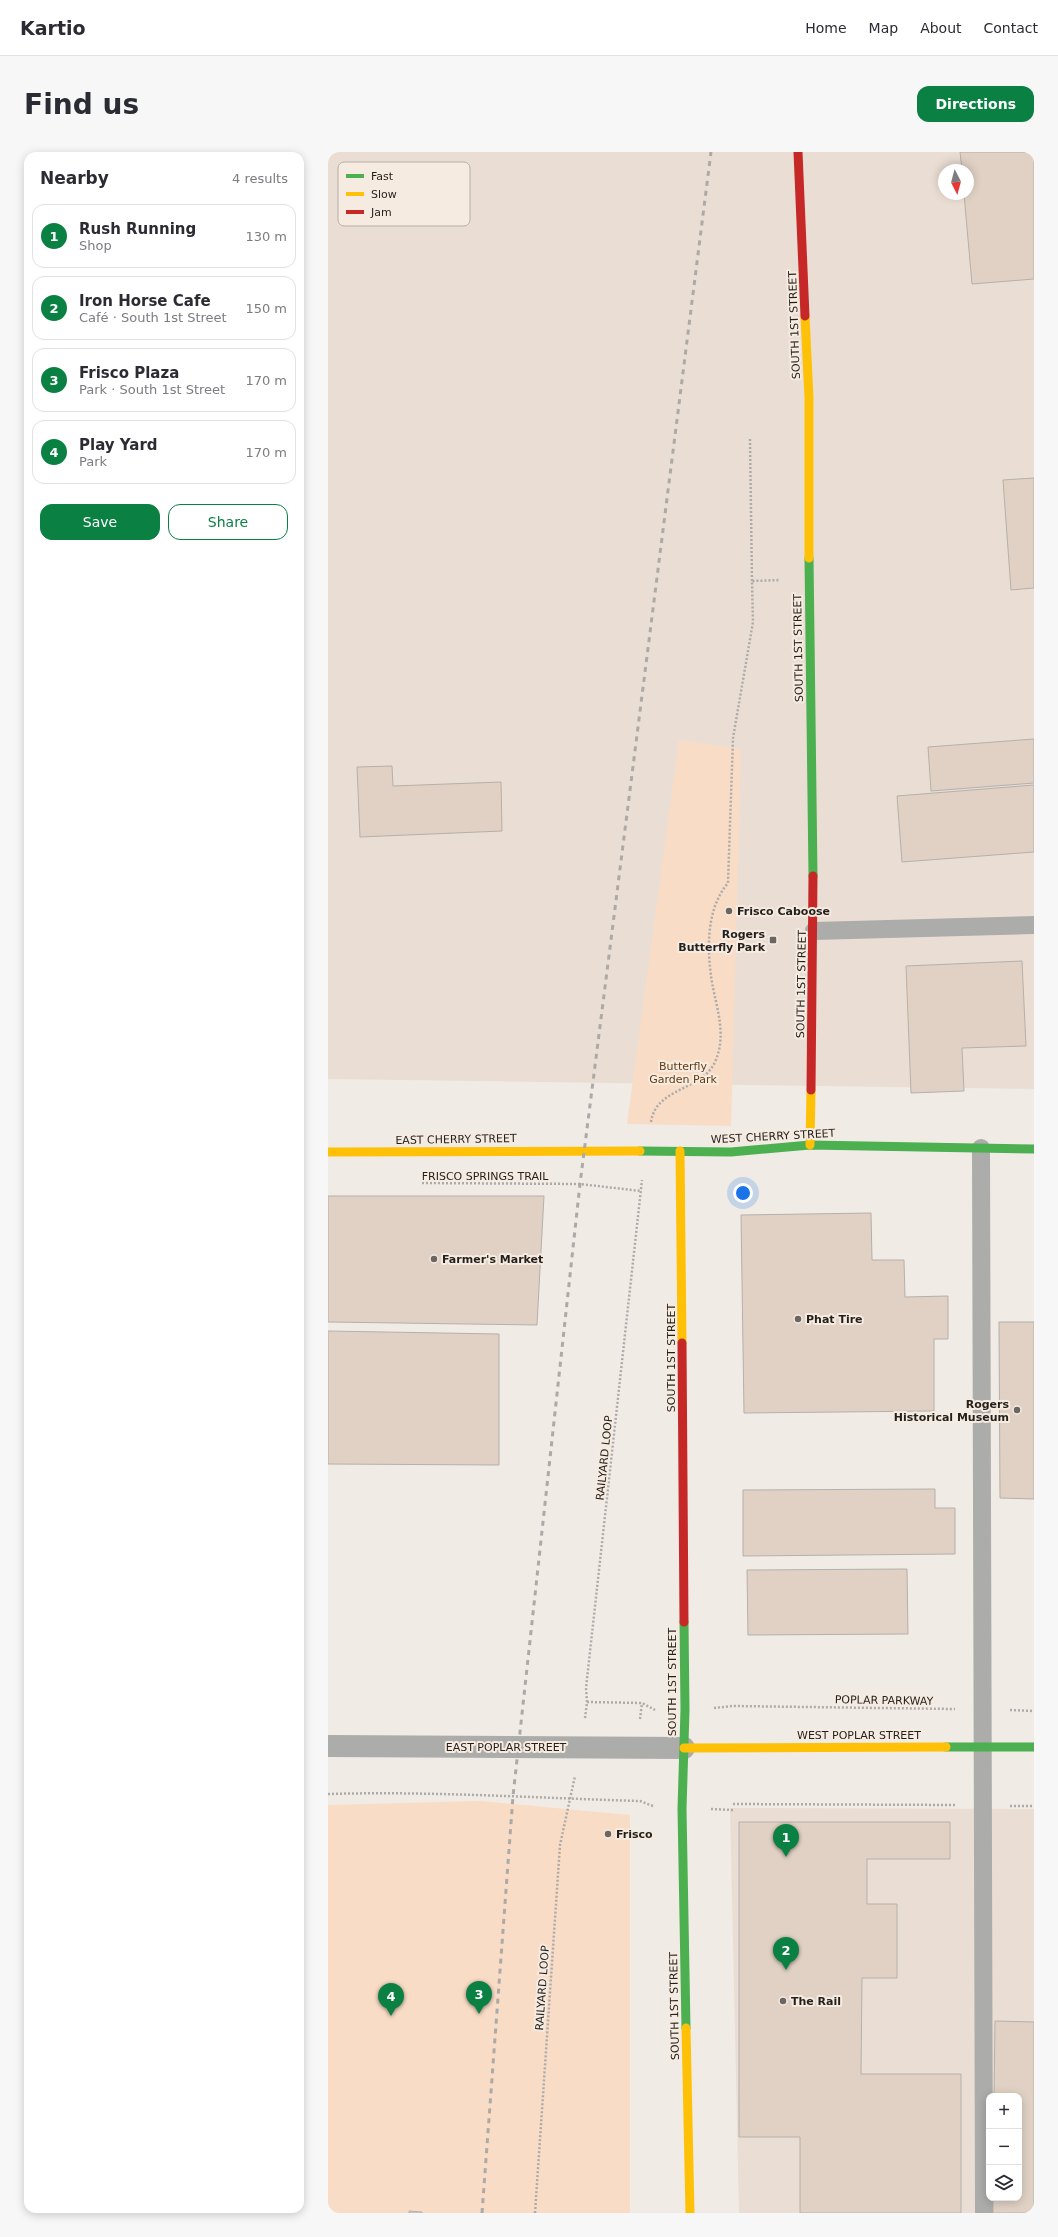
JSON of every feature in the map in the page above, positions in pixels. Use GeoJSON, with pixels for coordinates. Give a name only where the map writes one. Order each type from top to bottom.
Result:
{"type":"FeatureCollection","features":[{"type":"Feature","properties":{"kind":"street","name":"SOUTH 1ST STREET"},"geometry":{"type":"LineString","coordinates":[[798,152],[809,398],[809,580],[814,931],[810,1145]]}},
{"type":"Feature","properties":{"kind":"street","name":"WEST CHERRY STREET"},"geometry":{"type":"LineString","coordinates":[[584,1150],[731,1152],[810,1145],[1034,1149]]}},
{"type":"Feature","properties":{"kind":"street","name":"EAST CHERRY STREET"},"geometry":{"type":"LineString","coordinates":[[328,1152],[584,1150]]}},
{"type":"Feature","properties":{"kind":"street","name":"SOUTH 1ST STREET"},"geometry":{"type":"LineString","coordinates":[[680,1151],[684,1748],[682,1817],[690,2213]]}},
{"type":"Feature","properties":{"kind":"street","name":"EAST POPLAR STREET"},"geometry":{"type":"LineString","coordinates":[[328,1746],[684,1748]]}},
{"type":"Feature","properties":{"kind":"street","name":"WEST POPLAR STREET"},"geometry":{"type":"LineString","coordinates":[[684,1748],[1034,1747]]}},
{"type":"Feature","properties":{"kind":"lane"},"geometry":{"type":"LineString","coordinates":[[814,931],[1034,925]]}},
{"type":"Feature","properties":{"kind":"lane"},"geometry":{"type":"LineString","coordinates":[[981,1148],[984,1747],[984,2213]]}},
{"type":"Feature","properties":{"kind":"path"},"geometry":{"type":"LineString","coordinates":[[652,1114],[661,1100],[700,1079],[714,1064],[721,1041],[719,1019],[711,976],[709,940],[714,906],[719,894],[728,883],[733,738],[753,622],[750,439]]}},
{"type":"Feature","properties":{"kind":"path"},"geometry":{"type":"LineString","coordinates":[[752,581],[809,580]]}},
{"type":"Feature","properties":{"kind":"path","name":"FRISCO SPRINGS TRAIL"},"geometry":{"type":"LineString","coordinates":[[414,1183],[580,1184],[641,1191]]}},
{"type":"Feature","properties":{"kind":"path","name":"RAILYARD LOOP"},"geometry":{"type":"LineString","coordinates":[[584,1720],[587,1702],[587,1680],[641,1191]]}},
{"type":"Feature","properties":{"kind":"path"},"geometry":{"type":"LineString","coordinates":[[587,1702],[642,1703],[656,1710]]}},
{"type":"Feature","properties":{"kind":"path"},"geometry":{"type":"LineString","coordinates":[[639,1725],[642,1703]]}},
{"type":"Feature","properties":{"kind":"path","name":"POPLAR PARKWAY"},"geometry":{"type":"LineString","coordinates":[[713,1708],[733,1706],[1034,1710]]}},
{"type":"Feature","properties":{"kind":"path","name":"RAILYARD LOOP"},"geometry":{"type":"LineString","coordinates":[[535,2213],[560,1845],[575,1773]]}},
{"type":"Feature","properties":{"kind":"path"},"geometry":{"type":"LineString","coordinates":[[328,1794],[401,1792],[640,1801],[660,1809]]}},
{"type":"Feature","properties":{"kind":"path"},"geometry":{"type":"LineString","coordinates":[[733,1804],[1034,1806]]}},
{"type":"Feature","properties":{"kind":"path"},"geometry":{"type":"LineString","coordinates":[[703,1809],[733,1810]]}},
{"type":"Feature","properties":{"kind":"shaded area"},"geometry":{"type":"Polygon","coordinates":[[[328,152],[1034,152],[1034,1089],[328,1079],[328,152]]]}},
{"type":"Feature","properties":{"kind":"shaded area"},"geometry":{"type":"Polygon","coordinates":[[[730,1808],[1034,1809],[1034,2213],[739,2213],[730,1808]]]}},
{"type":"Feature","properties":{"kind":"green space","name":"Butterfly Garden Park"},"geometry":{"type":"Polygon","coordinates":[[[679,740],[741,749],[731,1126],[627,1124],[679,740]]]}},
{"type":"Feature","properties":{"kind":"green space"},"geometry":{"type":"Polygon","coordinates":[[[480,1801],[630,1815],[630,2213],[328,2213],[328,1805],[480,1801]]]}},
{"type":"Feature","properties":{"kind":"building"},"geometry":{"type":"Polygon","coordinates":[[[960,152],[1034,152],[1034,279],[972,284],[965,200],[974,200],[974,164],[961,164],[960,152]]]}},
{"type":"Feature","properties":{"kind":"building"},"geometry":{"type":"Polygon","coordinates":[[[1034,478],[1034,588],[1011,590],[1003,480],[1034,478]]]}},
{"type":"Feature","properties":{"kind":"building"},"geometry":{"type":"Polygon","coordinates":[[[1034,739],[1034,783],[931,791],[928,747],[1034,739]]]}},
{"type":"Feature","properties":{"kind":"building"},"geometry":{"type":"Polygon","coordinates":[[[392,766],[393,786],[501,782],[502,831],[360,837],[357,767],[392,766]]]}},
{"type":"Feature","properties":{"kind":"building"},"geometry":{"type":"Polygon","coordinates":[[[1034,785],[1034,852],[902,862],[897,796],[1034,785]]]}},
{"type":"Feature","properties":{"kind":"building"},"geometry":{"type":"Polygon","coordinates":[[[1022,961],[1026,1046],[962,1048],[964,1091],[911,1093],[906,966],[1022,961]]]}},
{"type":"Feature","properties":{"kind":"building","name":"Farmer's Market"},"geometry":{"type":"Polygon","coordinates":[[[328,1196],[544,1196],[537,1325],[328,1322],[328,1196]]]}},
{"type":"Feature","properties":{"kind":"building"},"geometry":{"type":"Polygon","coordinates":[[[871,1213],[872,1260],[904,1260],[905,1297],[948,1296],[948,1339],[934,1339],[934,1411],[744,1413],[741,1215],[871,1213]]]}},
{"type":"Feature","properties":{"kind":"building","name":"Rogers Historical Museum"},"geometry":{"type":"Polygon","coordinates":[[[999,1322],[1034,1322],[1034,1499],[1000,1498],[999,1322]]]}},
{"type":"Feature","properties":{"kind":"building"},"geometry":{"type":"Polygon","coordinates":[[[328,1331],[499,1334],[499,1465],[328,1464],[328,1331]]]}},
{"type":"Feature","properties":{"kind":"building"},"geometry":{"type":"Polygon","coordinates":[[[935,1489],[935,1508],[955,1508],[955,1554],[743,1556],[743,1490],[935,1489]]]}},
{"type":"Feature","properties":{"kind":"building"},"geometry":{"type":"Polygon","coordinates":[[[907,1569],[908,1634],[748,1635],[747,1570],[907,1569]]]}},
{"type":"Feature","properties":{"kind":"building"},"geometry":{"type":"Polygon","coordinates":[[[739,1822],[950,1822],[950,1859],[867,1859],[867,1904],[897,1904],[897,1978],[862,1978],[861,2074],[961,2074],[961,2213],[800,2213],[800,2137],[739,2137],[739,1822]]]}},
{"type":"Feature","properties":{"kind":"building"},"geometry":{"type":"Polygon","coordinates":[[[995,2021],[1034,2022],[1034,2213],[993,2213],[993,2201],[1022,2201],[1022,2093],[994,2093],[995,2021]]]}},
{"type":"Feature","properties":{"kind":"building"},"geometry":{"type":"Polygon","coordinates":[[[409,2211],[422,2212],[422,2213],[409,2213],[409,2211]]]}},
{"type":"Feature","properties":{"kind":"railway"},"geometry":{"type":"LineString","coordinates":[[482,2213],[513,1796],[580,1184],[711,152]]}},
{"type":"Feature","properties":{"kind":"traffic: fast"},"geometry":{"type":"LineString","coordinates":[[809,558],[813,876]]}},
{"type":"Feature","properties":{"kind":"traffic: fast"},"geometry":{"type":"LineString","coordinates":[[640,1151],[731,1152],[810,1145],[1034,1149]]}},
{"type":"Feature","properties":{"kind":"traffic: fast"},"geometry":{"type":"LineString","coordinates":[[684,1622],[685,1710],[682,1809],[686,2028]]}},
{"type":"Feature","properties":{"kind":"traffic: fast"},"geometry":{"type":"LineString","coordinates":[[946,1747],[1034,1747]]}},
{"type":"Feature","properties":{"kind":"traffic: slow"},"geometry":{"type":"LineString","coordinates":[[805,316],[809,398],[809,558]]}},
{"type":"Feature","properties":{"kind":"traffic: slow"},"geometry":{"type":"LineString","coordinates":[[810,1145],[811,1090]]}},
{"type":"Feature","properties":{"kind":"traffic: slow"},"geometry":{"type":"LineString","coordinates":[[328,1152],[640,1151]]}},
{"type":"Feature","properties":{"kind":"traffic: slow"},"geometry":{"type":"LineString","coordinates":[[680,1151],[682,1343]]}},
{"type":"Feature","properties":{"kind":"traffic: slow"},"geometry":{"type":"LineString","coordinates":[[684,1748],[946,1747]]}},
{"type":"Feature","properties":{"kind":"traffic: slow"},"geometry":{"type":"LineString","coordinates":[[686,2028],[690,2213]]}},
{"type":"Feature","properties":{"kind":"traffic: jam"},"geometry":{"type":"LineString","coordinates":[[798,152],[805,316]]}},
{"type":"Feature","properties":{"kind":"traffic: jam"},"geometry":{"type":"LineString","coordinates":[[811,1090],[813,876]]}},
{"type":"Feature","properties":{"kind":"traffic: jam"},"geometry":{"type":"LineString","coordinates":[[682,1343],[684,1622]]}},
{"type":"Feature","properties":{"kind":"place","name":"Frisco Caboose"},"geometry":{"type":"Point","coordinates":[729,911]}},
{"type":"Feature","properties":{"kind":"place","name":"Rogers Butterfly Park"},"geometry":{"type":"Point","coordinates":[773,940]}},
{"type":"Feature","properties":{"kind":"place","name":"Farmer's Market"},"geometry":{"type":"Point","coordinates":[434,1259]}},
{"type":"Feature","properties":{"kind":"place","name":"Phat Tire"},"geometry":{"type":"Point","coordinates":[798,1319]}},
{"type":"Feature","properties":{"kind":"place","name":"Rogers Historical Museum"},"geometry":{"type":"Point","coordinates":[1017,1410]}},
{"type":"Feature","properties":{"kind":"place","name":"Frisco"},"geometry":{"type":"Point","coordinates":[608,1834]}},
{"type":"Feature","properties":{"kind":"place","name":"Rush Running"},"geometry":{"type":"Point","coordinates":[786,1857]}},
{"type":"Feature","properties":{"kind":"place","name":"Iron Horse Cafe"},"geometry":{"type":"Point","coordinates":[786,1970]}},
{"type":"Feature","properties":{"kind":"place","name":"The Rail"},"geometry":{"type":"Point","coordinates":[783,2001]}},
{"type":"Feature","properties":{"kind":"place","name":"Frisco Plaza"},"geometry":{"type":"Point","coordinates":[479,2014]}},
{"type":"Feature","properties":{"kind":"place","name":"Play Yard"},"geometry":{"type":"Point","coordinates":[391,2016]}}]}
